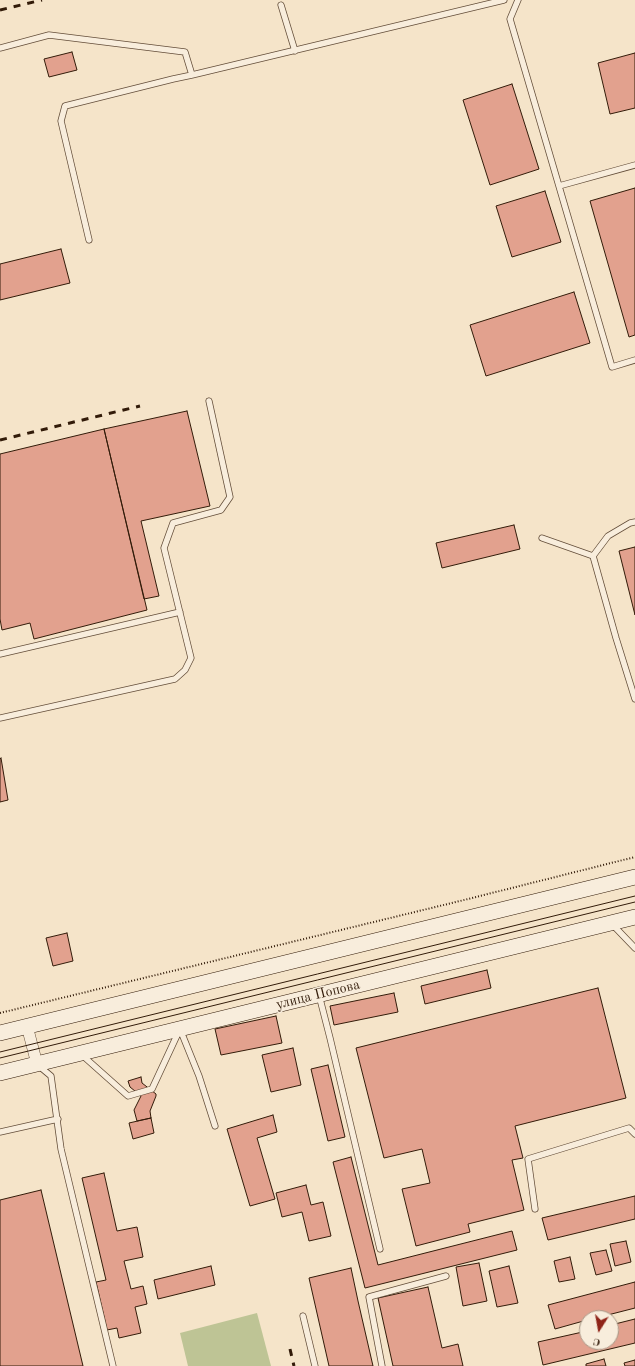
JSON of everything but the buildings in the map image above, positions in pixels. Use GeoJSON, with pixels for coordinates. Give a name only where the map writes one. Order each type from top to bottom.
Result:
{"type":"FeatureCollection","features":[{"type":"Feature","properties":{"kind":"main road"},"geometry":{"type":"LineString","coordinates":[[0,1033],[635,877]]}},
{"type":"Feature","properties":{"kind":"main road","name":"улица Попова"},"geometry":{"type":"LineString","coordinates":[[0,1073],[635,917]]}},
{"type":"Feature","properties":{"kind":"street"},"geometry":{"type":"LineString","coordinates":[[27,1026],[37,1064]]}},
{"type":"Feature","properties":{"kind":"lane"},"geometry":{"type":"LineString","coordinates":[[89,240],[61,121],[65,106],[504,0]]}},
{"type":"Feature","properties":{"kind":"lane"},"geometry":{"type":"LineString","coordinates":[[518,0],[510,19],[612,367],[635,360]]}},
{"type":"Feature","properties":{"kind":"lane"},"geometry":{"type":"LineString","coordinates":[[281,5],[294,51]]}},
{"type":"Feature","properties":{"kind":"lane"},"geometry":{"type":"LineString","coordinates":[[0,48],[49,35],[184,52],[192,75]]}},
{"type":"Feature","properties":{"kind":"lane"},"geometry":{"type":"LineString","coordinates":[[559,186],[635,165]]}},
{"type":"Feature","properties":{"kind":"lane"},"geometry":{"type":"LineString","coordinates":[[0,718],[175,679],[185,670],[191,658],[164,548],[173,523],[221,510],[230,497],[210,401]]}},
{"type":"Feature","properties":{"kind":"lane"},"geometry":{"type":"LineString","coordinates":[[593,556],[608,536],[630,523],[635,522]]}},
{"type":"Feature","properties":{"kind":"lane"},"geometry":{"type":"LineString","coordinates":[[542,538],[593,556]]}},
{"type":"Feature","properties":{"kind":"lane"},"geometry":{"type":"LineString","coordinates":[[593,556],[635,699]]}},
{"type":"Feature","properties":{"kind":"lane"},"geometry":{"type":"LineString","coordinates":[[0,654],[180,612]]}},
{"type":"Feature","properties":{"kind":"lane"},"geometry":{"type":"LineString","coordinates":[[611,923],[635,948]]}},
{"type":"Feature","properties":{"kind":"lane"},"geometry":{"type":"LineString","coordinates":[[318,995],[330,1038],[380,1249]]}},
{"type":"Feature","properties":{"kind":"lane"},"geometry":{"type":"LineString","coordinates":[[80,1053],[128,1096],[152,1089],[180,1029]]}},
{"type":"Feature","properties":{"kind":"lane"},"geometry":{"type":"LineString","coordinates":[[180,1029],[199,1076],[215,1126]]}},
{"type":"Feature","properties":{"kind":"lane"},"geometry":{"type":"LineString","coordinates":[[37,1064],[51,1076],[61,1149],[113,1366]]}},
{"type":"Feature","properties":{"kind":"lane"},"geometry":{"type":"LineString","coordinates":[[0,1132],[58,1119]]}},
{"type":"Feature","properties":{"kind":"lane"},"geometry":{"type":"LineString","coordinates":[[534,1209],[528,1159],[629,1128],[635,1134]]}},
{"type":"Feature","properties":{"kind":"lane"},"geometry":{"type":"LineString","coordinates":[[382,1366],[369,1297],[446,1276]]}},
{"type":"Feature","properties":{"kind":"lane"},"geometry":{"type":"LineString","coordinates":[[303,1316],[315,1366]]}},
{"type":"Feature","properties":{"kind":"path"},"geometry":{"type":"LineString","coordinates":[[0,1013],[437,907],[635,857]]}},
{"type":"Feature","properties":{"kind":"green space"},"geometry":{"type":"Polygon","coordinates":[[[257,1313],[271,1366],[188,1366],[180,1333],[257,1313]]]}},
{"type":"Feature","properties":{"kind":"tram line"},"geometry":{"type":"LineString","coordinates":[[0,1052],[635,896]]}},
{"type":"Feature","properties":{"kind":"tram line"},"geometry":{"type":"LineString","coordinates":[[0,1058],[635,902]]}},
{"type":"Feature","properties":{"kind":"railway"},"geometry":{"type":"LineString","coordinates":[[0,10],[42,0]]}},
{"type":"Feature","properties":{"kind":"railway"},"geometry":{"type":"LineString","coordinates":[[0,440],[140,406]]}},
{"type":"Feature","properties":{"kind":"railway"},"geometry":{"type":"LineString","coordinates":[[290,1349],[294,1366]]}}]}
